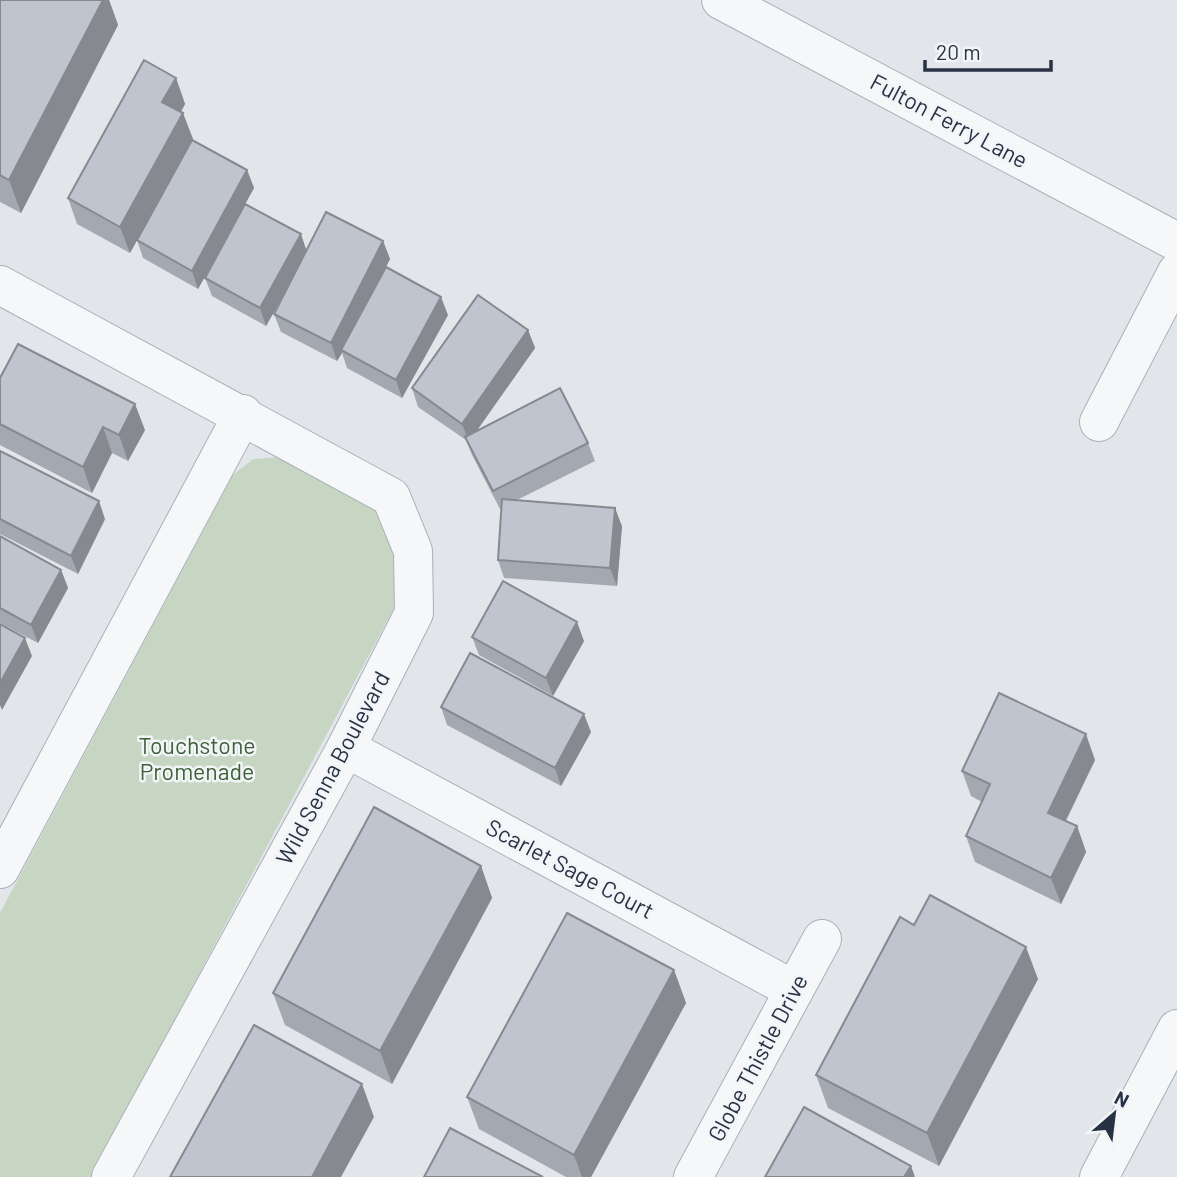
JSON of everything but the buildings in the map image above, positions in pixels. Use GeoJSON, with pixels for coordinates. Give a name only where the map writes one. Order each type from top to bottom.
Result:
{"type":"FeatureCollection","features":[{"type":"Feature","properties":{"kind":"street","name":"Fulton Ferry Lane"},"geometry":{"type":"LineString","coordinates":[[722,0],[1177,242]]}},
{"type":"Feature","properties":{"kind":"street"},"geometry":{"type":"LineString","coordinates":[[1099,422],[1177,272]]}},
{"type":"Feature","properties":{"kind":"street","name":"Wild Senna Boulevard"},"geometry":{"type":"LineString","coordinates":[[0,285],[243,414],[391,497],[413,551],[414,613],[346,748],[111,1177]]}},
{"type":"Feature","properties":{"kind":"street"},"geometry":{"type":"LineString","coordinates":[[0,869],[243,414]]}},
{"type":"Feature","properties":{"kind":"street","name":"Scarlet Sage Court"},"geometry":{"type":"LineString","coordinates":[[346,748],[794,990]]}},
{"type":"Feature","properties":{"kind":"street","name":"Globe Thistle Drive"},"geometry":{"type":"LineString","coordinates":[[694,1177],[822,939]]}},
{"type":"Feature","properties":{"kind":"street"},"geometry":{"type":"LineString","coordinates":[[1099,1177],[1177,1028]]}},
{"type":"Feature","properties":{"kind":"green space","name":"Touchstone Promenade"},"geometry":{"type":"Polygon","coordinates":[[[279,457],[378,509],[397,553],[395,606],[91,1177],[0,1177],[0,913],[233,475],[253,459],[279,457]]]}}]}
